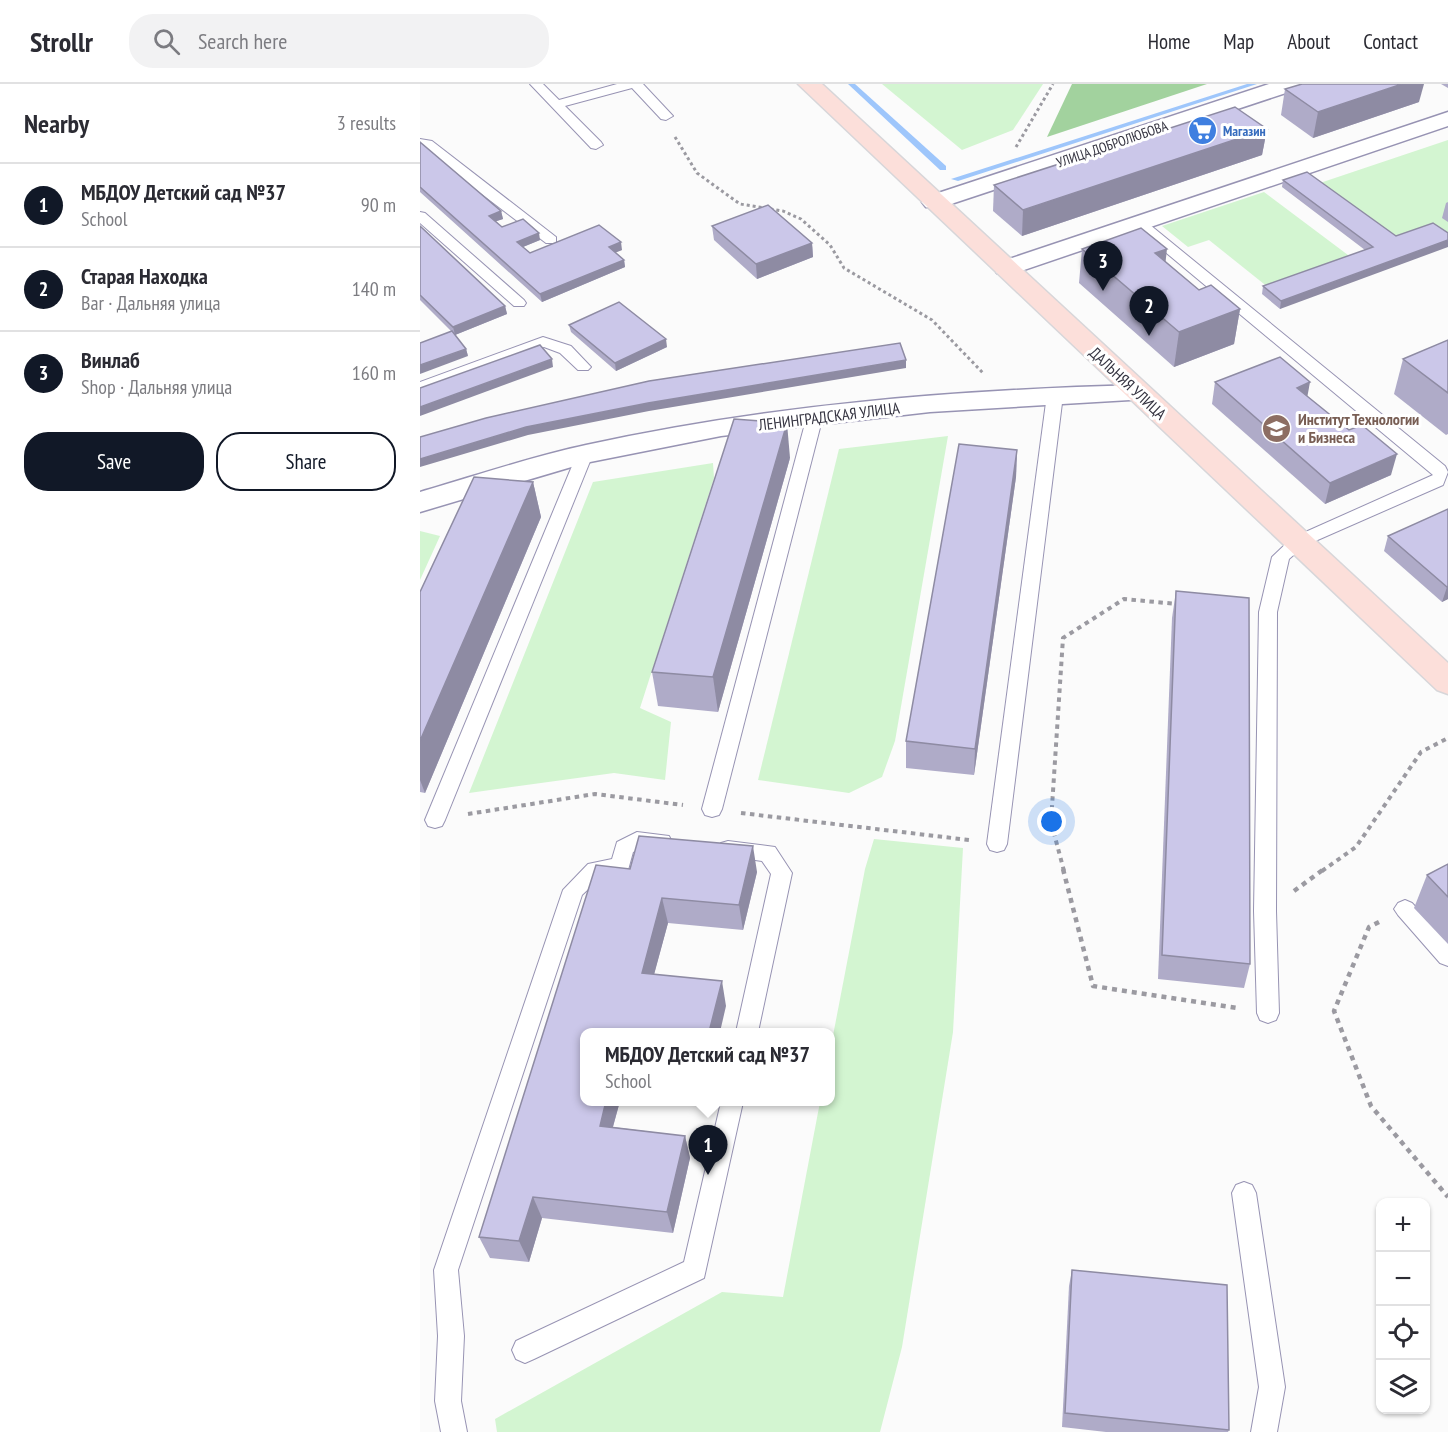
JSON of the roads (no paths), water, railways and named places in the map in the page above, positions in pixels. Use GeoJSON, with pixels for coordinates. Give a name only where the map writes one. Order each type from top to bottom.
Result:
{"type":"FeatureCollection","features":[{"type":"Feature","properties":{"kind":"main road","name":"ДАЛЬНЯЯ УЛИЦА"},"geometry":{"type":"LineString","coordinates":[[808,84],[1448,682]]}},
{"type":"Feature","properties":{"kind":"street","name":"УЛИЦА ДОБРОЛЮБОВА"},"geometry":{"type":"LineString","coordinates":[[934,202],[1290,84]]}},
{"type":"Feature","properties":{"kind":"street"},"geometry":{"type":"LineString","coordinates":[[1006,268],[1448,119]]}},
{"type":"Feature","properties":{"kind":"street","name":"ЛЕНИНГРАДСКАЯ УЛИЦА"},"geometry":{"type":"LineString","coordinates":[[420,502],[585,454],[696,433],[815,416],[1055,395],[1138,393]]}},
{"type":"Feature","properties":{"kind":"lane"},"geometry":{"type":"LineString","coordinates":[[536,84],[596,145]]}},
{"type":"Feature","properties":{"kind":"lane"},"geometry":{"type":"LineString","coordinates":[[556,105],[631,84]]}},
{"type":"Feature","properties":{"kind":"lane"},"geometry":{"type":"LineString","coordinates":[[636,84],[666,116]]}},
{"type":"Feature","properties":{"kind":"lane"},"geometry":{"type":"LineString","coordinates":[[420,143],[427,144],[482,187],[510,205],[551,240]]}},
{"type":"Feature","properties":{"kind":"lane"},"geometry":{"type":"LineString","coordinates":[[420,216],[519,303]]}},
{"type":"Feature","properties":{"kind":"lane"},"geometry":{"type":"LineString","coordinates":[[1139,223],[1444,469],[1437,481],[1298,542],[1281,557],[1268,612],[1265,911],[1268,1013]]}},
{"type":"Feature","properties":{"kind":"lane"},"geometry":{"type":"LineString","coordinates":[[420,387],[543,342],[556,343],[570,352],[583,367]]}},
{"type":"Feature","properties":{"kind":"lane"},"geometry":{"type":"LineString","coordinates":[[997,844],[1055,395]]}},
{"type":"Feature","properties":{"kind":"lane"},"geometry":{"type":"LineString","coordinates":[[712,809],[815,416]]}},
{"type":"Feature","properties":{"kind":"lane"},"geometry":{"type":"LineString","coordinates":[[435,820],[585,454]]}},
{"type":"Feature","properties":{"kind":"lane"},"geometry":{"type":"LineString","coordinates":[[454,1432],[448,1401],[451,1336],[446,1270],[573,890],[595,870],[609,871],[621,864],[624,848],[637,840],[685,844]]}},
{"type":"Feature","properties":{"kind":"lane"},"geometry":{"type":"LineString","coordinates":[[708,847],[768,853],[782,873],[748,1028]]}},
{"type":"Feature","properties":{"kind":"lane"},"geometry":{"type":"LineString","coordinates":[[1405,909],[1448,957]]}},
{"type":"Feature","properties":{"kind":"lane"},"geometry":{"type":"LineString","coordinates":[[525,1350],[695,1270],[731,1106]]}},
{"type":"Feature","properties":{"kind":"lane"},"geometry":{"type":"LineString","coordinates":[[1244,1193],[1272,1387],[1264,1432]]}},
{"type":"Feature","properties":{"kind":"waterway"},"geometry":{"type":"LineString","coordinates":[[851,84],[943,168]]}},
{"type":"Feature","properties":{"kind":"waterway"},"geometry":{"type":"LineString","coordinates":[[955,179],[1254,84]]}},
{"type":"Feature","properties":{"kind":"place","name":"Магазин"},"geometry":{"type":"Point","coordinates":[1202,131]}},
{"type":"Feature","properties":{"kind":"place","name":"Винлаб"},"geometry":{"type":"Point","coordinates":[1103,291]}},
{"type":"Feature","properties":{"kind":"place","name":"Старая Находка"},"geometry":{"type":"Point","coordinates":[1149,336]}},
{"type":"Feature","properties":{"kind":"place","name":"Институт Технологии и Бизнеса"},"geometry":{"type":"Point","coordinates":[1277,428]}},
{"type":"Feature","properties":{"kind":"place","name":"МБДОУ Детский сад №37"},"geometry":{"type":"Point","coordinates":[708,1175]}}]}
